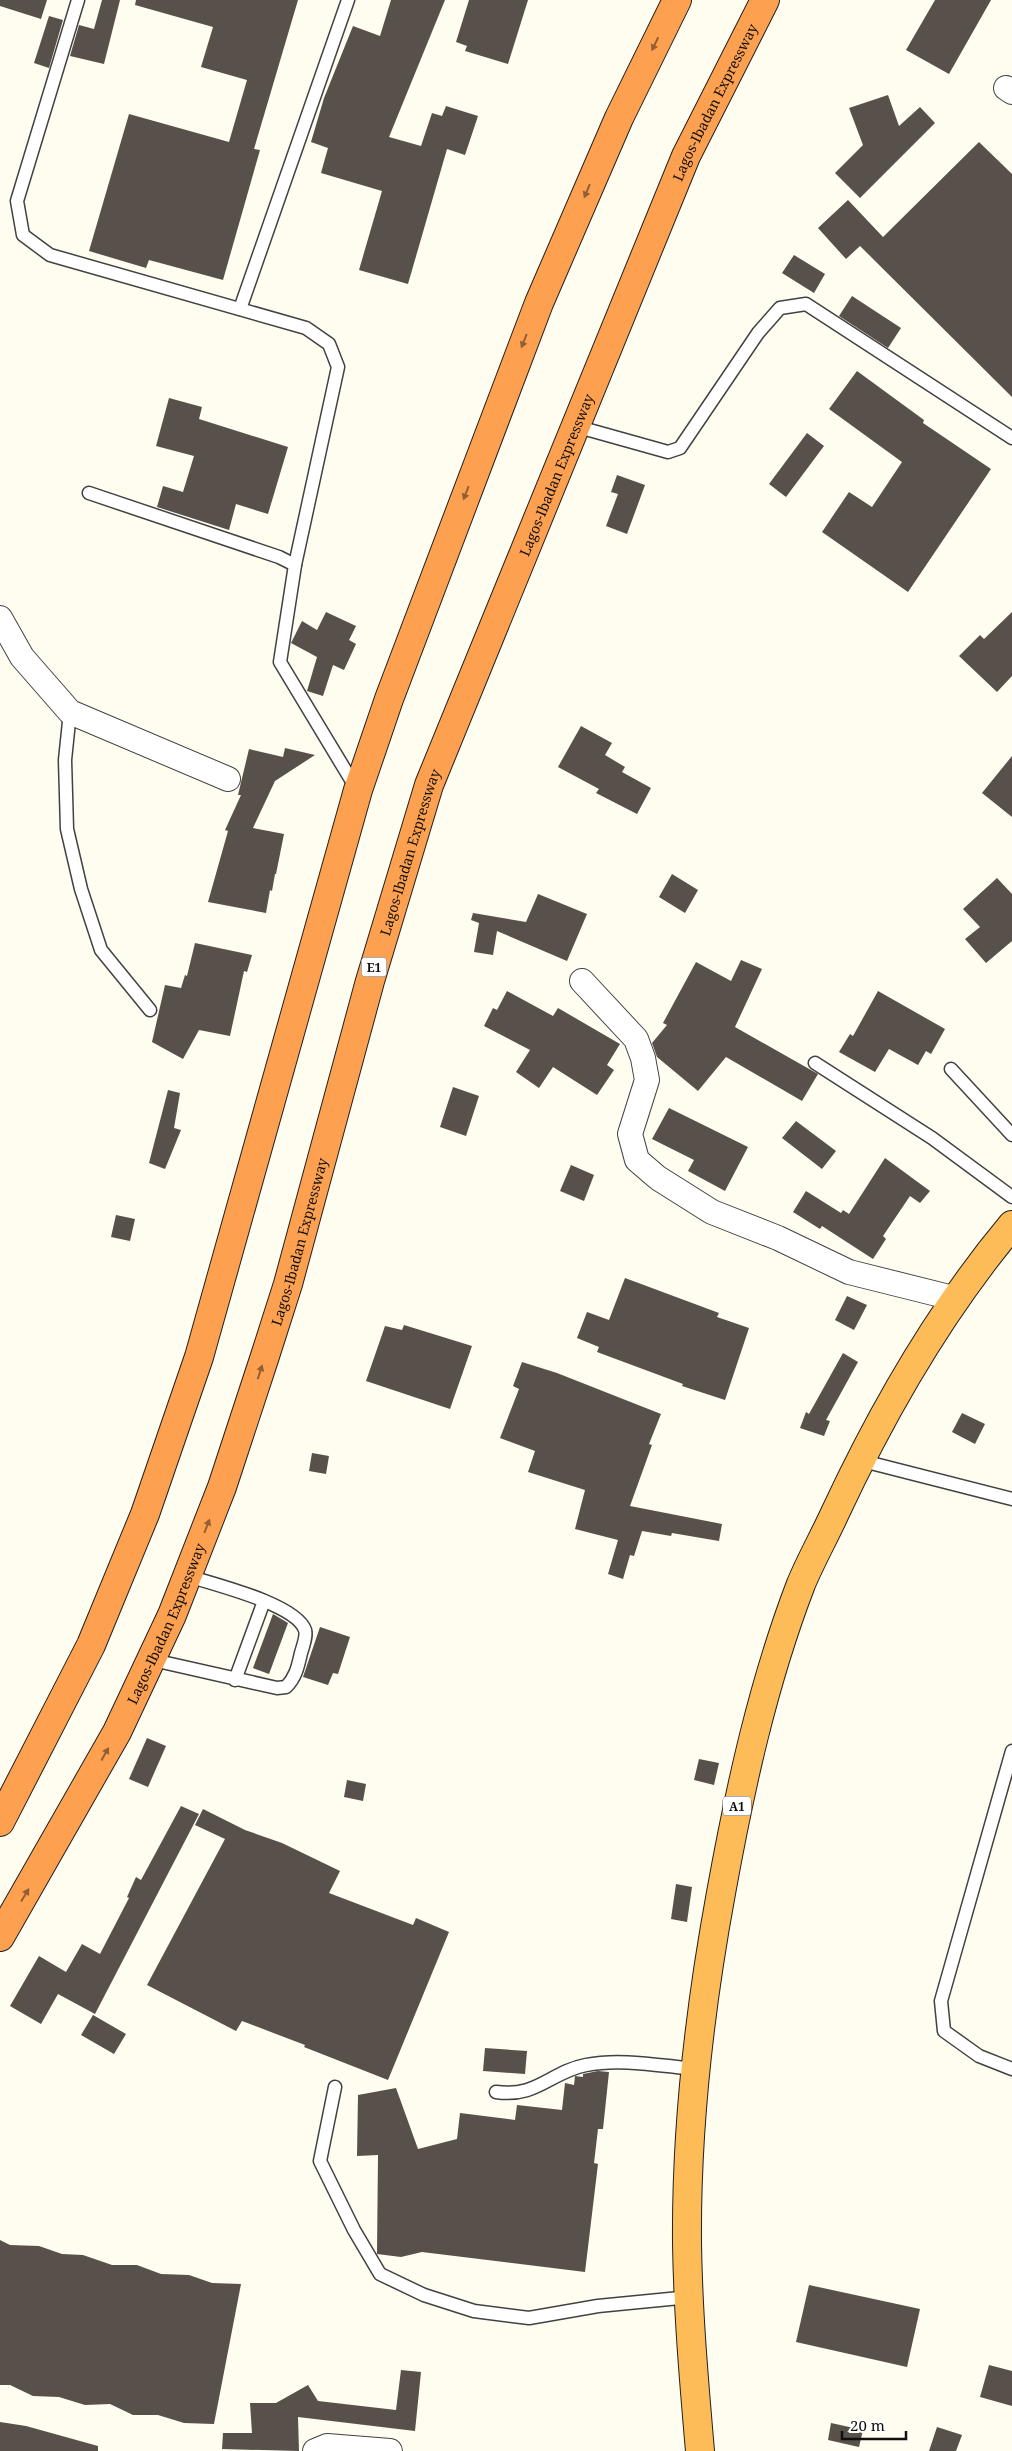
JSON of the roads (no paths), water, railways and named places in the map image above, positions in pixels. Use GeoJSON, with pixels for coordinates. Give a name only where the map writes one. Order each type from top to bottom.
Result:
{"type":"FeatureCollection","features":[{"type":"Feature","properties":{"kind":"highway"},"geometry":{"type":"LineString","coordinates":[[0,1822],[90,1645],[144,1514],[200,1357],[358,790],[389,699],[539,303],[619,118],[677,0]]}},
{"type":"Feature","properties":{"kind":"highway","name":"Lagos-Ibadan Expressway"},"geometry":{"type":"LineString","coordinates":[[0,1937],[94,1774],[153,1660],[188,1576],[222,1487],[288,1284],[370,981],[429,785],[686,156],[765,0]]}},
{"type":"Feature","properties":{"kind":"highway","name":"A1"},"geometry":{"type":"LineString","coordinates":[[700,2451],[687,2242],[689,2154],[696,2069],[708,1966],[736,1813],[755,1731],[777,1655],[802,1582],[859,1460],[903,1382],[957,1299],[1012,1225]]}},
{"type":"Feature","properties":{"kind":"street"},"geometry":{"type":"LineString","coordinates":[[0,618],[22,657],[70,712],[228,779]]}},
{"type":"Feature","properties":{"kind":"street"},"geometry":{"type":"LineString","coordinates":[[582,981],[636,1039],[643,1058],[647,1080],[630,1134],[637,1160],[658,1178],[712,1212],[778,1238],[849,1272],[957,1299]]}},
{"type":"Feature","properties":{"kind":"street"},"geometry":{"type":"LineString","coordinates":[[315,2451],[326,2446],[390,2451]]}},
{"type":"Feature","properties":{"kind":"lane"},"geometry":{"type":"LineString","coordinates":[[78,0],[17,201],[23,235],[50,255],[306,328],[329,344],[338,366],[295,564],[280,662],[358,790]]}},
{"type":"Feature","properties":{"kind":"lane"},"geometry":{"type":"LineString","coordinates":[[240,309],[348,0]]}},
{"type":"Feature","properties":{"kind":"lane"},"geometry":{"type":"LineString","coordinates":[[575,426],[668,452],[680,448],[758,333],[780,308],[806,304],[1012,438]]}},
{"type":"Feature","properties":{"kind":"lane"},"geometry":{"type":"LineString","coordinates":[[89,493],[295,564]]}},
{"type":"Feature","properties":{"kind":"lane"},"geometry":{"type":"LineString","coordinates":[[70,712],[65,760],[67,829],[81,889],[102,950],[150,1010]]}},
{"type":"Feature","properties":{"kind":"lane"},"geometry":{"type":"LineString","coordinates":[[815,1063],[932,1138],[1012,1197]]}},
{"type":"Feature","properties":{"kind":"lane"},"geometry":{"type":"LineString","coordinates":[[951,1069],[1012,1134]]}},
{"type":"Feature","properties":{"kind":"lane"},"geometry":{"type":"LineString","coordinates":[[859,1460],[1012,1499]]}},
{"type":"Feature","properties":{"kind":"lane"},"geometry":{"type":"LineString","coordinates":[[153,1660],[276,1688],[286,1687],[296,1674],[305,1630],[284,1609],[188,1576]]}},
{"type":"Feature","properties":{"kind":"lane"},"geometry":{"type":"LineString","coordinates":[[235,1680],[264,1601]]}},
{"type":"Feature","properties":{"kind":"lane"},"geometry":{"type":"LineString","coordinates":[[1012,1751],[941,2001],[944,2031],[979,2056],[1012,2069]]}},
{"type":"Feature","properties":{"kind":"lane"},"geometry":{"type":"LineString","coordinates":[[496,2092],[522,2093],[565,2071],[603,2062],[696,2069]]}},
{"type":"Feature","properties":{"kind":"lane"},"geometry":{"type":"LineString","coordinates":[[335,2087],[320,2161],[354,2230],[380,2274],[424,2295],[474,2311],[529,2318],[598,2306],[690,2297]]}}]}
